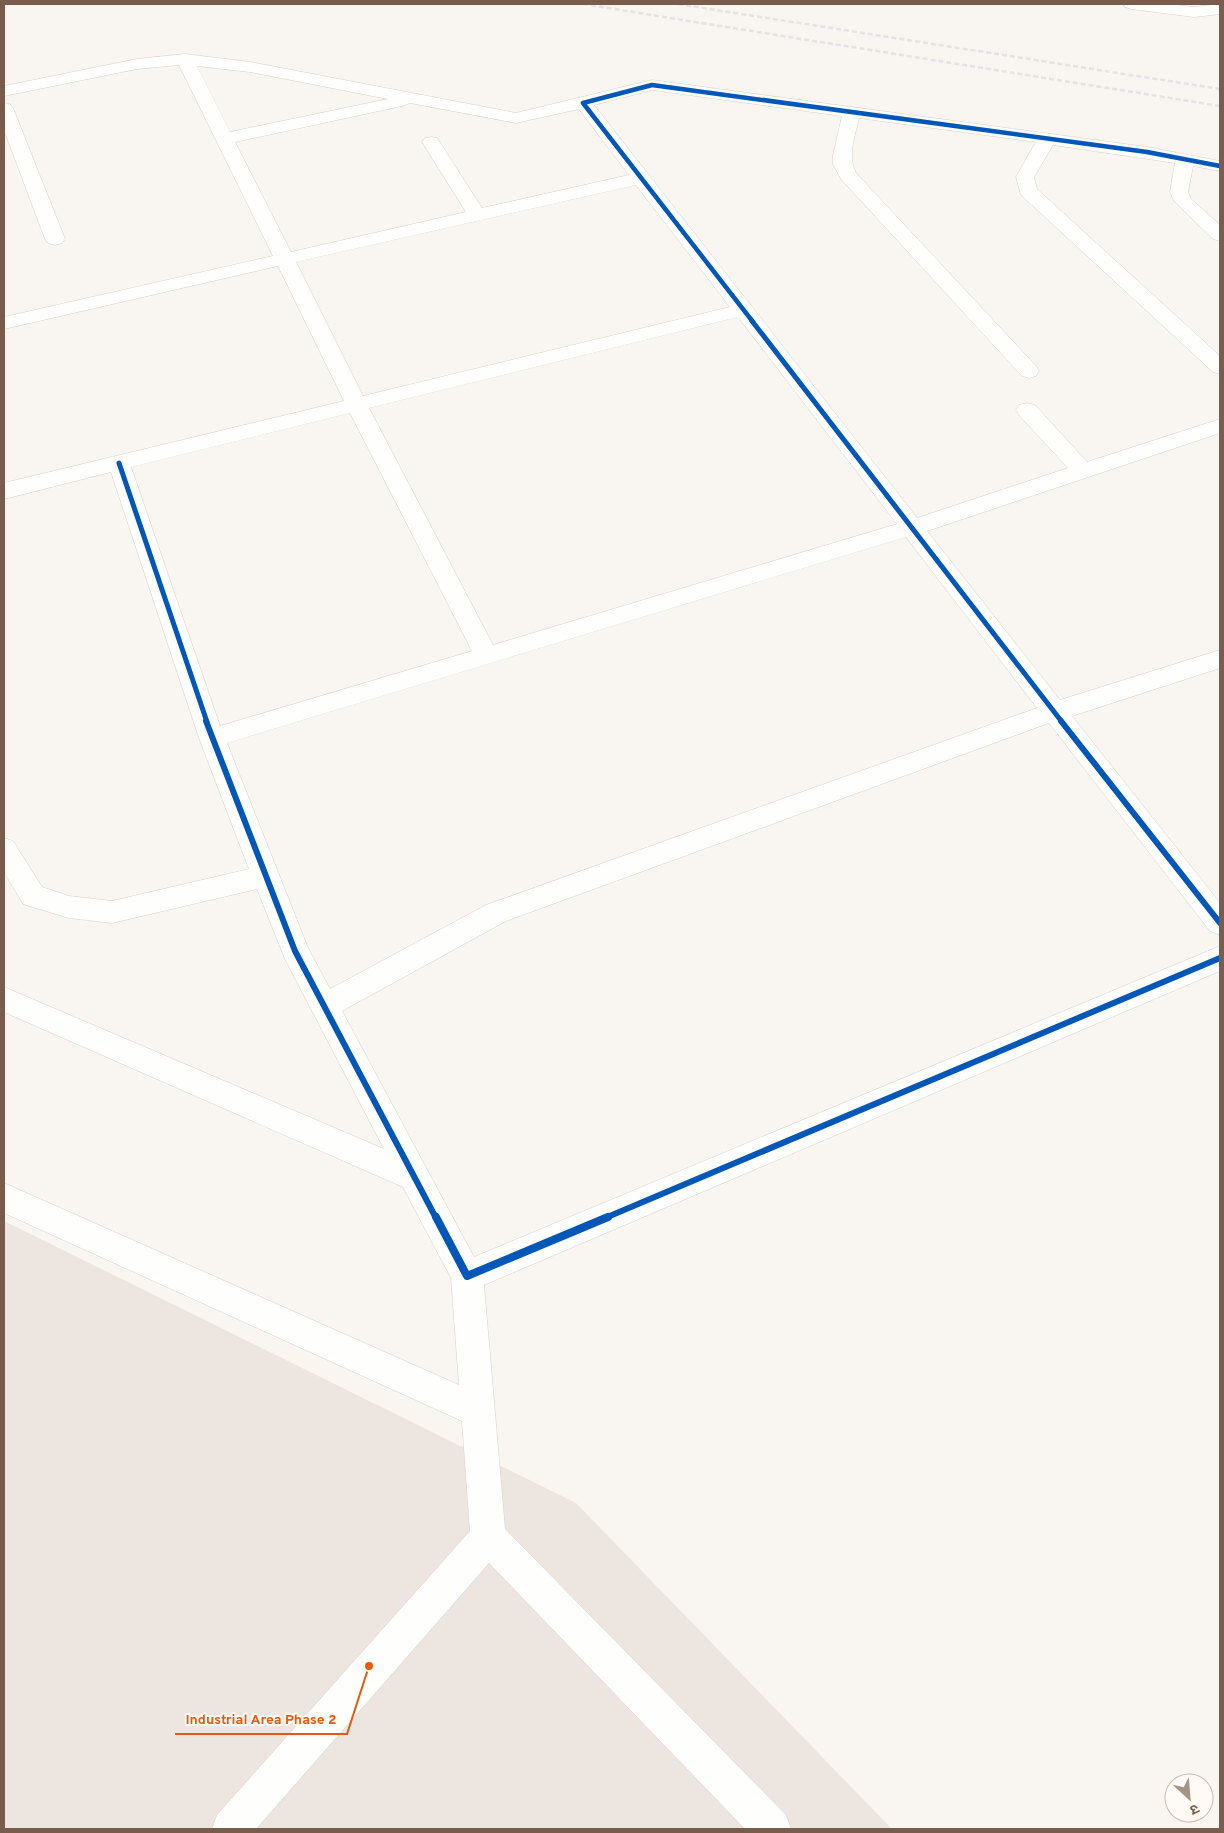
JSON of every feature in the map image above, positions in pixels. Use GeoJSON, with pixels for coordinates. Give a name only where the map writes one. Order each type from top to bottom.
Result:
{"type":"FeatureCollection","features":[{"type":"Feature","properties":{"kind":"street"},"geometry":{"type":"LineString","coordinates":[[1131,4],[1194,12],[1220,9]]}},
{"type":"Feature","properties":{"kind":"street"},"geometry":{"type":"LineString","coordinates":[[185,59],[357,405],[486,655]]}},
{"type":"Feature","properties":{"kind":"street"},"geometry":{"type":"LineString","coordinates":[[4,91],[137,64],[185,59],[250,67],[516,118],[652,85],[1047,139],[1220,166]]}},
{"type":"Feature","properties":{"kind":"street"},"geometry":{"type":"LineString","coordinates":[[225,140],[413,98]]}},
{"type":"Feature","properties":{"kind":"street"},"geometry":{"type":"LineString","coordinates":[[583,103],[1053,712],[1220,923]]}},
{"type":"Feature","properties":{"kind":"street"},"geometry":{"type":"LineString","coordinates":[[4,108],[55,239]]}},
{"type":"Feature","properties":{"kind":"street"},"geometry":{"type":"LineString","coordinates":[[852,112],[842,155],[842,164],[848,175],[1029,371]]}},
{"type":"Feature","properties":{"kind":"street"},"geometry":{"type":"LineString","coordinates":[[1047,139],[1026,177],[1028,191],[1220,367]]}},
{"type":"Feature","properties":{"kind":"street"},"geometry":{"type":"LineString","coordinates":[[431,142],[477,215]]}},
{"type":"Feature","properties":{"kind":"street"},"geometry":{"type":"LineString","coordinates":[[1185,160],[1179,192],[1183,201],[1220,235]]}},
{"type":"Feature","properties":{"kind":"street"},"geometry":{"type":"LineString","coordinates":[[4,323],[641,178]]}},
{"type":"Feature","properties":{"kind":"street"},"geometry":{"type":"LineString","coordinates":[[4,491],[743,310]]}},
{"type":"Feature","properties":{"kind":"street"},"geometry":{"type":"LineString","coordinates":[[1027,410],[1083,471]]}},
{"type":"Feature","properties":{"kind":"street"},"geometry":{"type":"LineString","coordinates":[[212,738],[911,528],[1220,426]]}},
{"type":"Feature","properties":{"kind":"street"},"geometry":{"type":"LineString","coordinates":[[120,463],[212,738],[295,952],[467,1276],[488,1537],[772,1829]]}},
{"type":"Feature","properties":{"kind":"street"},"geometry":{"type":"LineString","coordinates":[[324,1006],[496,913],[1053,712],[1220,659]]}},
{"type":"Feature","properties":{"kind":"street"},"geometry":{"type":"LineString","coordinates":[[4,849],[33,896],[69,907],[112,912],[266,876]]}},
{"type":"Feature","properties":{"kind":"street"},"geometry":{"type":"LineString","coordinates":[[467,1276],[1220,958]]}},
{"type":"Feature","properties":{"kind":"street"},"geometry":{"type":"LineString","coordinates":[[4,999],[414,1176]]}},
{"type":"Feature","properties":{"kind":"street"},"geometry":{"type":"LineString","coordinates":[[4,1198],[478,1411]]}},
{"type":"Feature","properties":{"kind":"street"},"geometry":{"type":"LineString","coordinates":[[231,1829],[488,1537]]}},
{"type":"Feature","properties":{"kind":"shaded area"},"geometry":{"type":"Polygon","coordinates":[[[4,1221],[576,1503],[892,1829],[4,1829],[4,1221]]]}},
{"type":"Feature","properties":{"kind":"railway"},"geometry":{"type":"LineString","coordinates":[[583,4],[1220,106]]}},
{"type":"Feature","properties":{"kind":"railway"},"geometry":{"type":"LineString","coordinates":[[678,4],[1220,89]]}},
{"type":"Feature","properties":{"kind":"cycle path"},"geometry":{"type":"LineString","coordinates":[[1220,166],[1147,152],[652,85],[583,103],[1172,864],[1220,923]]}},
{"type":"Feature","properties":{"kind":"cycle path"},"geometry":{"type":"LineString","coordinates":[[119,463],[212,738],[295,951],[467,1276],[1220,958]]}},
{"type":"Feature","properties":{"kind":"place","name":"Industrial Area Phase 2"},"geometry":{"type":"Point","coordinates":[369,1666]}}]}
